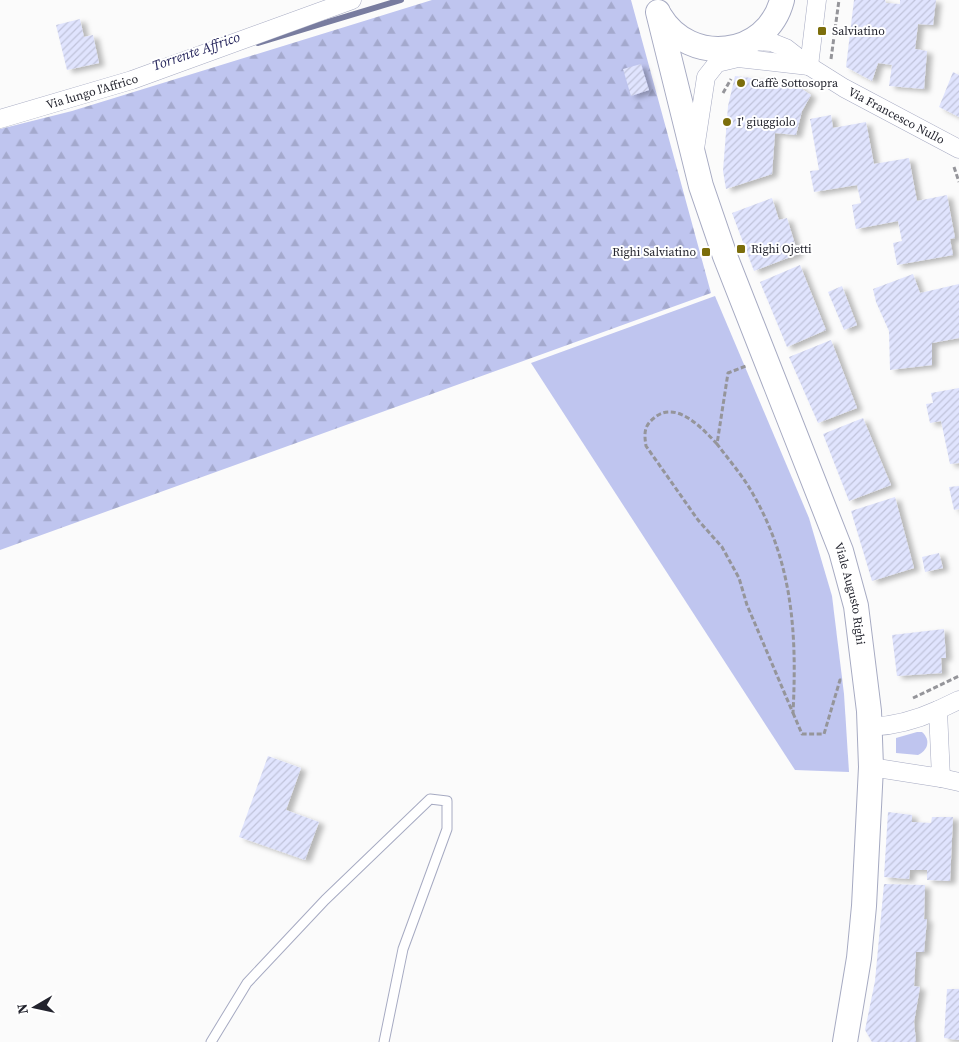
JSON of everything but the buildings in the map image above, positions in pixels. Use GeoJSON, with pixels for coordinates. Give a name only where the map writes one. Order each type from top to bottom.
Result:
{"type":"FeatureCollection","features":[{"type":"Feature","properties":{"kind":"main road"},"geometry":{"type":"LineString","coordinates":[[656,6],[679,37],[716,55],[752,41],[766,30],[779,7]]}},
{"type":"Feature","properties":{"kind":"main road","name":"Viale Augusto Righi"},"geometry":{"type":"LineString","coordinates":[[656,6],[696,169],[725,256],[846,566],[856,606],[870,727],[870,767],[864,906],[859,958],[845,1042]]}},
{"type":"Feature","properties":{"kind":"main road","name":"Viale Augusto Righi"},"geometry":{"type":"LineString","coordinates":[[678,96],[679,84],[685,66],[698,54],[716,55]]}},
{"type":"Feature","properties":{"kind":"street","name":"Via lungo l'Affrico"},"geometry":{"type":"LineString","coordinates":[[0,120],[132,80],[352,0]]}},
{"type":"Feature","properties":{"kind":"street"},"geometry":{"type":"LineString","coordinates":[[809,66],[818,0]]}},
{"type":"Feature","properties":{"kind":"street","name":"Via Francesco Nullo"},"geometry":{"type":"LineString","coordinates":[[779,7],[781,36],[793,52]]}},
{"type":"Feature","properties":{"kind":"street","name":"Via Francesco Nullo"},"geometry":{"type":"LineString","coordinates":[[752,41],[780,44],[809,66],[844,88],[959,149]]}},
{"type":"Feature","properties":{"kind":"street","name":"Via Francesco Nullo"},"geometry":{"type":"LineString","coordinates":[[716,55],[809,66]]}},
{"type":"Feature","properties":{"kind":"street","name":"Viale Augusto Righi"},"geometry":{"type":"LineString","coordinates":[[696,169],[695,149],[706,77],[716,55]]}},
{"type":"Feature","properties":{"kind":"street"},"geometry":{"type":"LineString","coordinates":[[870,727],[890,726],[908,722],[959,700]]}},
{"type":"Feature","properties":{"kind":"street"},"geometry":{"type":"LineString","coordinates":[[938,710],[941,778]]}},
{"type":"Feature","properties":{"kind":"street"},"geometry":{"type":"LineString","coordinates":[[870,767],[959,782]]}},
{"type":"Feature","properties":{"kind":"lane"},"geometry":{"type":"LineString","coordinates":[[211,1042],[247,983],[324,900],[430,799],[448,801],[447,829],[403,949],[384,1042]]}},
{"type":"Feature","properties":{"kind":"path"},"geometry":{"type":"LineString","coordinates":[[831,64],[839,0]]}},
{"type":"Feature","properties":{"kind":"path"},"geometry":{"type":"LineString","coordinates":[[956,168],[959,182]]}},
{"type":"Feature","properties":{"kind":"path"},"geometry":{"type":"LineString","coordinates":[[717,444],[728,373],[742,368]]}},
{"type":"Feature","properties":{"kind":"path"},"geometry":{"type":"LineString","coordinates":[[794,713],[796,657],[790,590],[781,555],[753,494],[717,444],[699,425],[678,413],[667,412],[657,415],[648,422],[644,432],[646,446],[698,520],[722,547],[739,578],[747,605],[802,734],[824,734],[840,680]]}},
{"type":"Feature","properties":{"kind":"path"},"geometry":{"type":"LineString","coordinates":[[908,700],[959,676]]}},
{"type":"Feature","properties":{"kind":"green space"},"geometry":{"type":"Polygon","coordinates":[[[432,0],[631,0],[711,293],[0,550],[0,129],[72,111],[432,0]]]}},
{"type":"Feature","properties":{"kind":"green space"},"geometry":{"type":"Polygon","coordinates":[[[715,296],[809,518],[832,596],[844,694],[849,772],[795,770],[531,363],[715,296]]]}},
{"type":"Feature","properties":{"kind":"green space"},"geometry":{"type":"Polygon","coordinates":[[[922,732],[927,738],[927,745],[924,750],[918,755],[896,753],[896,738],[922,732]]]}},
{"type":"Feature","properties":{"kind":"waterway","name":"Torrente Affrico"},"geometry":{"type":"LineString","coordinates":[[258,43],[401,0]]}},
{"type":"Feature","properties":{"kind":"place","name":"Salviatino"},"geometry":{"type":"Point","coordinates":[822,31]}},
{"type":"Feature","properties":{"kind":"place","name":"Caffè Sottosopra"},"geometry":{"type":"Point","coordinates":[741,83]}},
{"type":"Feature","properties":{"kind":"place","name":"I' giuggiolo"},"geometry":{"type":"Point","coordinates":[727,122]}},
{"type":"Feature","properties":{"kind":"place","name":"Righi Ojetti"},"geometry":{"type":"Point","coordinates":[741,249]}},
{"type":"Feature","properties":{"kind":"place","name":"Righi Salviatino"},"geometry":{"type":"Point","coordinates":[706,252]}}]}
